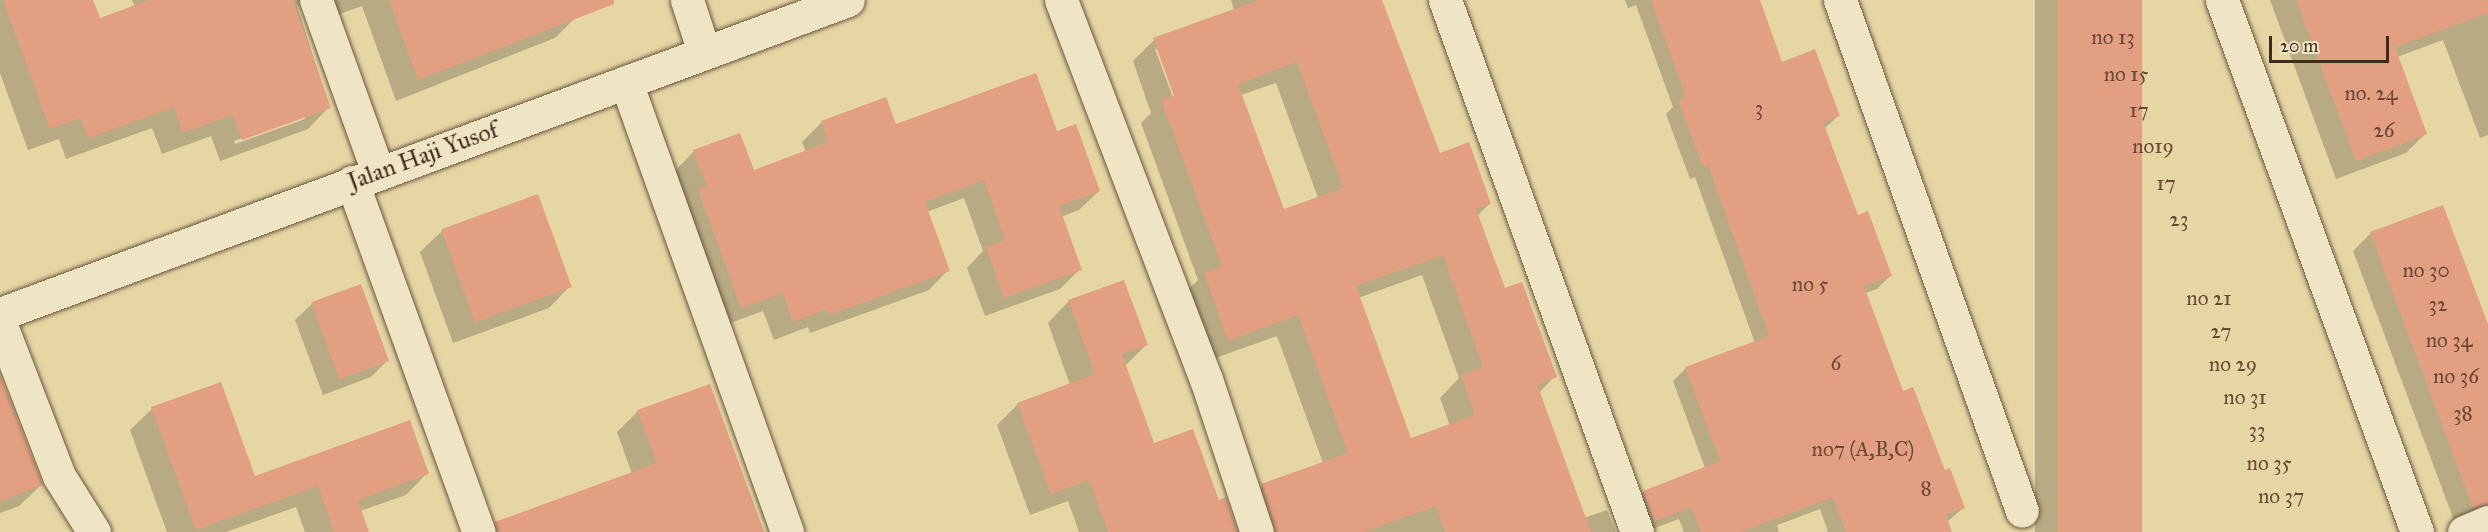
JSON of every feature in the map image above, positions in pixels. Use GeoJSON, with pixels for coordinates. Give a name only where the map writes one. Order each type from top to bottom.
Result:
{"type":"FeatureCollection","features":[{"type":"Feature","properties":{"kind":"street"},"geometry":{"type":"LineString","coordinates":[[316,0],[365,177],[479,532]]}},
{"type":"Feature","properties":{"kind":"street"},"geometry":{"type":"LineString","coordinates":[[687,0],[704,52]]}},
{"type":"Feature","properties":{"kind":"street","name":"Jalan Haji Yusof"},"geometry":{"type":"LineString","coordinates":[[0,314],[848,0]]}},
{"type":"Feature","properties":{"kind":"street"},"geometry":{"type":"LineString","coordinates":[[1061,0],[1206,379],[1257,532]]}},
{"type":"Feature","properties":{"kind":"street"},"geometry":{"type":"LineString","coordinates":[[1445,0],[1637,532]]}},
{"type":"Feature","properties":{"kind":"street"},"geometry":{"type":"LineString","coordinates":[[1840,0],[2022,512]]}},
{"type":"Feature","properties":{"kind":"street"},"geometry":{"type":"LineString","coordinates":[[2222,0],[2417,532]]}},
{"type":"Feature","properties":{"kind":"street"},"geometry":{"type":"LineString","coordinates":[[626,82],[787,532]]}},
{"type":"Feature","properties":{"kind":"street"},"geometry":{"type":"LineString","coordinates":[[0,323],[59,476],[94,532]]}},
{"type":"Feature","properties":{"kind":"street"},"geometry":{"type":"LineString","coordinates":[[2464,532],[2488,522]]}},
{"type":"Feature","properties":{"kind":"building"},"geometry":{"type":"Polygon","coordinates":[[[3,0],[93,0],[100,18],[149,0],[293,0],[331,108],[242,140],[232,115],[183,133],[174,107],[88,138],[81,118],[50,129],[3,0]]]}},
{"type":"Feature","properties":{"kind":"building"},"geometry":{"type":"Polygon","coordinates":[[[389,0],[614,0],[614,4],[418,80],[389,0]]]}},
{"type":"Feature","properties":{"kind":"building"},"geometry":{"type":"Polygon","coordinates":[[[1259,0],[1382,0],[1440,153],[1469,142],[1491,204],[1476,209],[1505,288],[1522,282],[1557,377],[1537,384],[1591,532],[1445,532],[1436,506],[1363,532],[1275,532],[1261,484],[1348,453],[1298,315],[1228,341],[1204,273],[1222,266],[1161,100],[1174,96],[1153,38],[1259,0]],[[1297,62],[1238,84],[1284,209],[1343,188],[1297,62]],[[1443,255],[1356,286],[1411,438],[1475,415],[1461,375],[1483,367],[1443,255]]]}},
{"type":"Feature","properties":{"kind":"building"},"geometry":{"type":"Polygon","coordinates":[[[1651,0],[1760,0],[1782,62],[1815,49],[1840,116],[1823,122],[1858,215],[1868,211],[1892,276],[1864,286],[1903,391],[1913,387],[1945,470],[1950,468],[1965,508],[1946,515],[1952,532],[1846,532],[1833,497],[1740,532],[1701,532],[1692,507],[1654,521],[1643,491],[1720,461],[1685,367],[1769,336],[1708,165],[1703,167],[1678,100],[1686,97],[1651,0]]]}},
{"type":"Feature","properties":{"kind":"building"},"geometry":{"type":"Polygon","coordinates":[[[2057,0],[2142,0],[2142,532],[2057,532],[2057,0]]]}},
{"type":"Feature","properties":{"kind":"building"},"geometry":{"type":"Polygon","coordinates":[[[2296,0],[2488,0],[2488,13],[2395,47],[2427,134],[2356,161],[2296,0]]]}},
{"type":"Feature","properties":{"kind":"building"},"geometry":{"type":"Polygon","coordinates":[[[1036,73],[1057,131],[1076,124],[1100,191],[1059,206],[1082,270],[1004,298],[986,247],[1005,240],[984,180],[925,202],[950,271],[829,315],[827,309],[793,322],[783,293],[741,308],[698,190],[707,187],[693,150],[740,133],[754,170],[828,142],[821,121],[886,97],[896,124],[1036,73]]]}},
{"type":"Feature","properties":{"kind":"building"},"geometry":{"type":"Polygon","coordinates":[[[538,194],[572,287],[475,322],[441,229],[538,194]]]}},
{"type":"Feature","properties":{"kind":"building"},"geometry":{"type":"Polygon","coordinates":[[[2443,205],[2488,324],[2488,504],[2473,508],[2370,232],[2443,205]]]}},
{"type":"Feature","properties":{"kind":"building"},"geometry":{"type":"Polygon","coordinates":[[[1124,280],[1148,345],[1122,354],[1154,443],[1193,429],[1219,500],[1226,497],[1237,532],[1108,532],[1089,480],[1051,494],[1017,403],[1095,374],[1068,300],[1124,280]]]}},
{"type":"Feature","properties":{"kind":"building"},"geometry":{"type":"Polygon","coordinates":[[[361,284],[389,361],[339,379],[311,302],[361,284]]]}},
{"type":"Feature","properties":{"kind":"building"},"geometry":{"type":"Polygon","coordinates":[[[0,375],[43,485],[0,501],[0,375]]]}},
{"type":"Feature","properties":{"kind":"building"},"geometry":{"type":"Polygon","coordinates":[[[221,382],[255,476],[410,420],[429,474],[358,500],[369,532],[334,532],[318,486],[196,530],[151,407],[221,382]]]}},
{"type":"Feature","properties":{"kind":"building"},"geometry":{"type":"Polygon","coordinates":[[[710,384],[764,532],[497,532],[495,522],[657,463],[637,410],[710,384]]]}}]}
